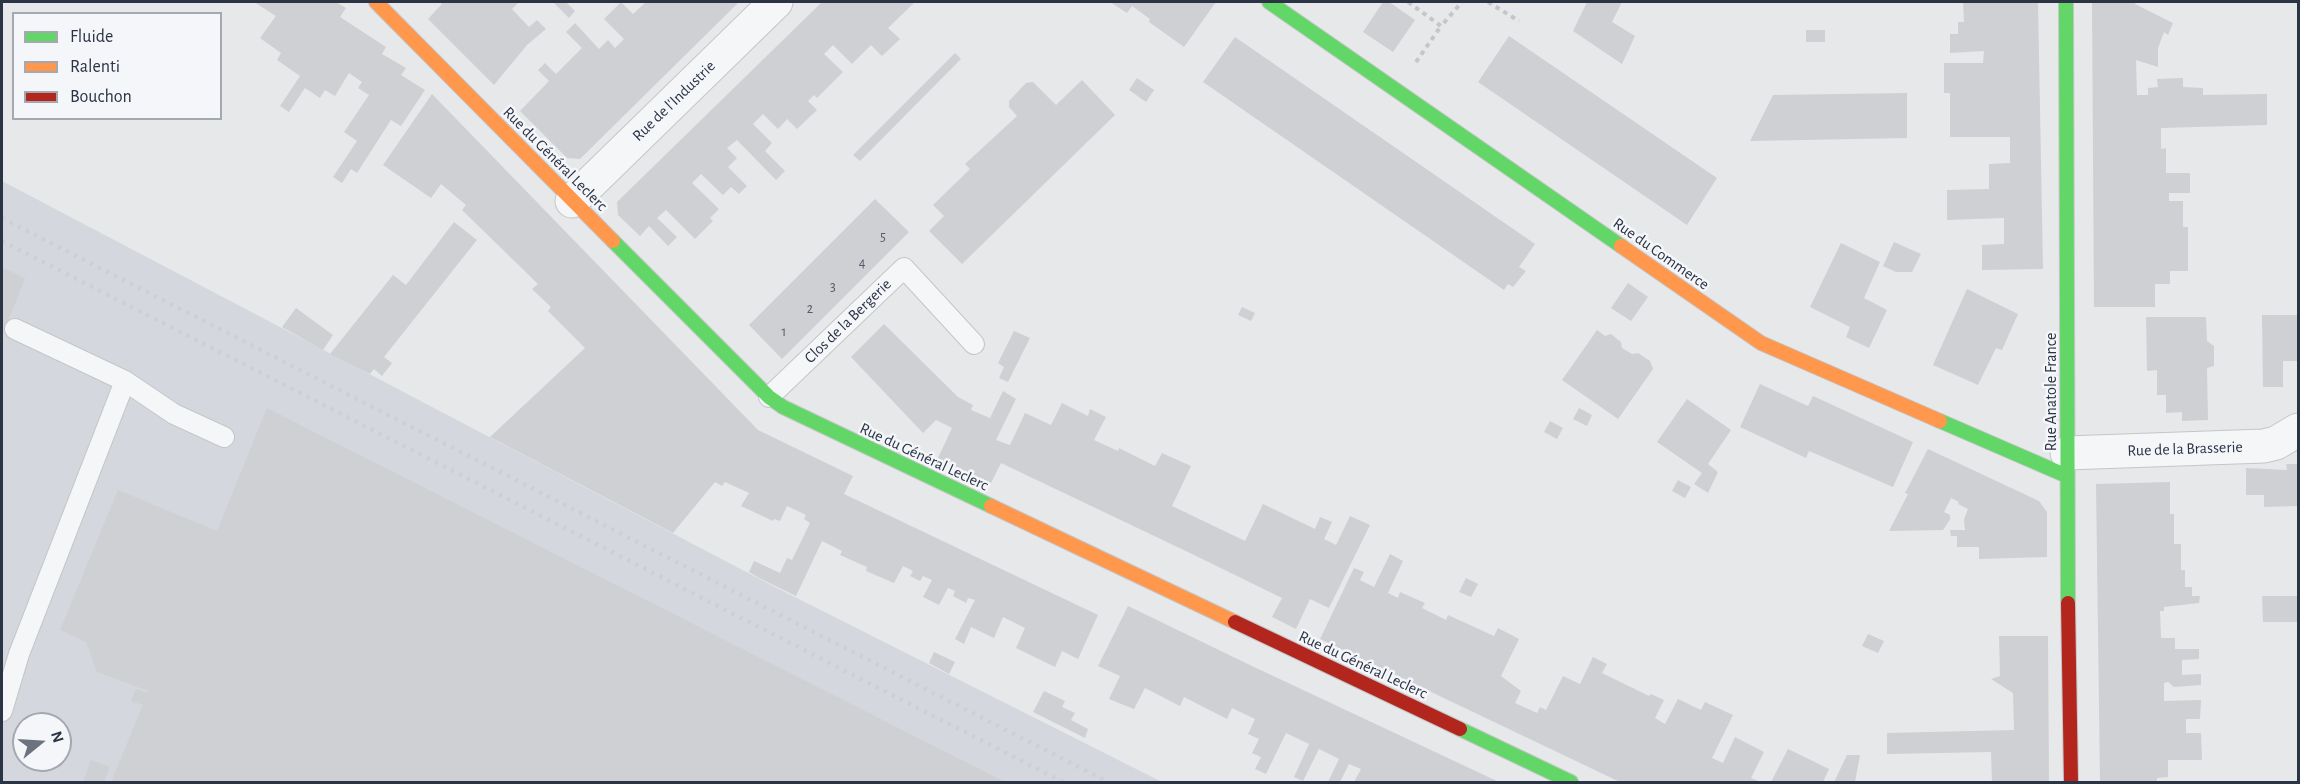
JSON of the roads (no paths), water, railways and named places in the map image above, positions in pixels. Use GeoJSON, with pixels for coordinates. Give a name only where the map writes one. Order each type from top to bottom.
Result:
{"type":"FeatureCollection","features":[{"type":"Feature","properties":{"kind":"street","name":"Rue du Général Leclerc"},"geometry":{"type":"LineString","coordinates":[[376,2],[769,397],[796,415],[1571,783]]}},
{"type":"Feature","properties":{"kind":"street","name":"Rue de l'Industrie"},"geometry":{"type":"LineString","coordinates":[[572,201],[776,2]]}},
{"type":"Feature","properties":{"kind":"street","name":"Rue du Commerce"},"geometry":{"type":"LineString","coordinates":[[1269,2],[1761,343],[2067,464]]}},
{"type":"Feature","properties":{"kind":"street","name":"Rue Anatole France"},"geometry":{"type":"LineString","coordinates":[[2066,2],[2067,464],[2072,783]]}},
{"type":"Feature","properties":{"kind":"street","name":"Rue de la Brasserie"},"geometry":{"type":"LineString","coordinates":[[2067,464],[2264,446],[2276,443],[2298,430]]}},
{"type":"Feature","properties":{"kind":"lane","name":"Clos de la Bergerie"},"geometry":{"type":"LineString","coordinates":[[769,397],[904,268],[974,344]]}},
{"type":"Feature","properties":{"kind":"lane"},"geometry":{"type":"LineString","coordinates":[[15,329],[125,381],[174,414],[224,436]]}},
{"type":"Feature","properties":{"kind":"lane"},"geometry":{"type":"LineString","coordinates":[[2,711],[19,654],[125,381]]}},
{"type":"Feature","properties":{"kind":"railway"},"geometry":{"type":"LineString","coordinates":[[2,218],[1108,782]]}},
{"type":"Feature","properties":{"kind":"railway"},"geometry":{"type":"LineString","coordinates":[[2,241],[1063,782]]}}]}
